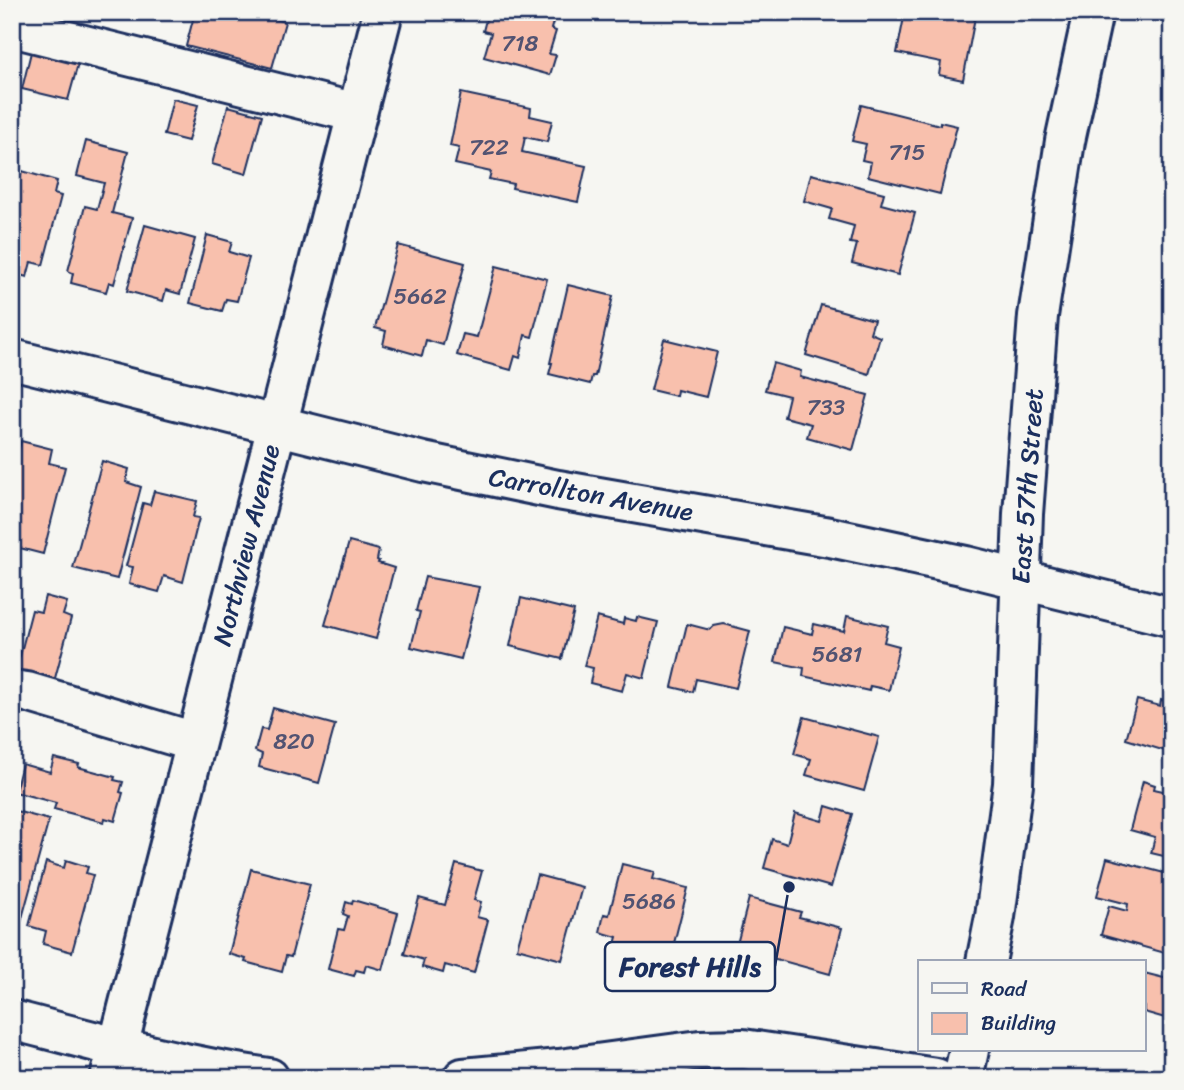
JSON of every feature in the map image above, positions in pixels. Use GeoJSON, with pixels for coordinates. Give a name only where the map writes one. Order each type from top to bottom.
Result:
{"type":"FeatureCollection","features":[{"type":"Feature","properties":{"kind":"street","name":"Northview Avenue"},"geometry":{"type":"LineString","coordinates":[[113,1062],[383,12]]}},
{"type":"Feature","properties":{"kind":"street","name":"East 57th Street"},"geometry":{"type":"LineString","coordinates":[[986,960],[1013,784],[1021,580],[1038,316],[1065,141],[1093,12]]}},
{"type":"Feature","properties":{"kind":"street"},"geometry":{"type":"LineString","coordinates":[[12,27],[357,113]]}},
{"type":"Feature","properties":{"kind":"street","name":"Carrollton Avenue"},"geometry":{"type":"LineString","coordinates":[[12,359],[276,427],[495,478],[779,526],[1172,617]]}},
{"type":"Feature","properties":{"kind":"street"},"geometry":{"type":"LineString","coordinates":[[12,690],[27,692],[195,742]]}},
{"type":"Feature","properties":{"kind":"street"},"geometry":{"type":"LineString","coordinates":[[12,1020],[113,1062],[269,1078]]}},
{"type":"Feature","properties":{"kind":"street"},"geometry":{"type":"LineString","coordinates":[[463,1078],[559,1069],[700,1049],[789,1054],[936,1078]]}},
{"type":"Feature","properties":{"kind":"street"},"geometry":{"type":"LineString","coordinates":[[963,1078],[969,1052]]}},
{"type":"Feature","properties":{"kind":"building"},"geometry":{"type":"Polygon","coordinates":[[[195,12],[248,12],[285,22],[272,68],[186,46],[195,12]]]}},
{"type":"Feature","properties":{"kind":"building"},"geometry":{"type":"Polygon","coordinates":[[[488,12],[556,12],[551,29],[556,31],[549,54],[556,55],[550,75],[484,57],[491,33],[483,31],[488,12]]]}},
{"type":"Feature","properties":{"kind":"building"},"geometry":{"type":"Polygon","coordinates":[[[905,12],[976,12],[963,80],[939,75],[941,62],[897,53],[905,12]]]}},
{"type":"Feature","properties":{"kind":"building"},"geometry":{"type":"Polygon","coordinates":[[[31,52],[78,64],[68,100],[22,89],[31,52]]]}},
{"type":"Feature","properties":{"kind":"building"},"geometry":{"type":"Polygon","coordinates":[[[461,93],[531,108],[530,116],[552,121],[547,142],[525,137],[522,152],[586,166],[578,202],[512,188],[513,184],[489,179],[491,172],[455,164],[459,148],[450,146],[461,93]]]}},
{"type":"Feature","properties":{"kind":"building"},"geometry":{"type":"Polygon","coordinates":[[[173,99],[198,105],[188,141],[164,135],[173,99]]]}},
{"type":"Feature","properties":{"kind":"building"},"geometry":{"type":"Polygon","coordinates":[[[861,105],[940,125],[940,122],[957,126],[940,194],[868,176],[871,162],[862,160],[866,144],[852,141],[861,105]]]}},
{"type":"Feature","properties":{"kind":"building"},"geometry":{"type":"Polygon","coordinates":[[[228,106],[262,115],[246,174],[212,164],[228,106]]]}},
{"type":"Feature","properties":{"kind":"building"},"geometry":{"type":"Polygon","coordinates":[[[86,141],[128,152],[112,213],[132,218],[114,284],[109,282],[106,292],[71,283],[73,273],[68,271],[85,206],[97,209],[104,183],[77,176],[86,141]]]}},
{"type":"Feature","properties":{"kind":"building"},"geometry":{"type":"Polygon","coordinates":[[[22,171],[57,181],[54,194],[61,196],[43,265],[31,262],[27,277],[12,273],[12,196],[22,171]]]}},
{"type":"Feature","properties":{"kind":"building"},"geometry":{"type":"Polygon","coordinates":[[[811,174],[884,193],[881,204],[915,213],[898,275],[852,263],[857,244],[850,243],[854,226],[829,219],[832,209],[804,201],[811,174]]]}},
{"type":"Feature","properties":{"kind":"building"},"geometry":{"type":"Polygon","coordinates":[[[145,225],[195,239],[180,294],[166,290],[163,301],[127,291],[145,225]]]}},
{"type":"Feature","properties":{"kind":"building"},"geometry":{"type":"Polygon","coordinates":[[[207,235],[232,242],[229,252],[249,258],[237,301],[226,299],[222,311],[190,303],[207,235]]]}},
{"type":"Feature","properties":{"kind":"building"},"geometry":{"type":"Polygon","coordinates":[[[398,245],[465,263],[443,345],[426,340],[422,356],[383,345],[386,331],[375,328],[398,245]]]}},
{"type":"Feature","properties":{"kind":"building"},"geometry":{"type":"Polygon","coordinates":[[[496,266],[547,279],[532,337],[525,335],[520,358],[515,356],[511,370],[457,355],[463,334],[477,337],[496,266]]]}},
{"type":"Feature","properties":{"kind":"building"},"geometry":{"type":"Polygon","coordinates":[[[568,285],[613,296],[595,376],[592,376],[590,384],[549,374],[568,285]]]}},
{"type":"Feature","properties":{"kind":"building"},"geometry":{"type":"Polygon","coordinates":[[[821,305],[874,320],[870,333],[880,337],[869,374],[806,355],[821,305]]]}},
{"type":"Feature","properties":{"kind":"building"},"geometry":{"type":"Polygon","coordinates":[[[664,339],[717,352],[706,397],[677,390],[676,396],[651,390],[664,339]]]}},
{"type":"Feature","properties":{"kind":"building"},"geometry":{"type":"Polygon","coordinates":[[[773,363],[801,371],[800,377],[868,395],[853,450],[807,437],[811,424],[784,417],[789,396],[765,390],[773,363]]]}},
{"type":"Feature","properties":{"kind":"building"},"geometry":{"type":"Polygon","coordinates":[[[21,441],[52,449],[49,463],[65,467],[43,554],[12,546],[16,529],[12,528],[12,474],[21,441]]]}},
{"type":"Feature","properties":{"kind":"building"},"geometry":{"type":"Polygon","coordinates":[[[102,461],[129,469],[126,482],[141,487],[117,579],[73,568],[102,461]]]}},
{"type":"Feature","properties":{"kind":"building"},"geometry":{"type":"Polygon","coordinates":[[[154,491],[197,501],[193,517],[199,518],[183,582],[164,576],[159,592],[129,584],[133,567],[126,566],[143,503],[150,505],[154,491]]]}},
{"type":"Feature","properties":{"kind":"building"},"geometry":{"type":"Polygon","coordinates":[[[349,542],[379,550],[378,563],[394,568],[376,639],[325,625],[349,542]]]}},
{"type":"Feature","properties":{"kind":"building"},"geometry":{"type":"Polygon","coordinates":[[[425,577],[479,587],[461,659],[411,647],[420,612],[416,611],[425,577]]]}},
{"type":"Feature","properties":{"kind":"building"},"geometry":{"type":"Polygon","coordinates":[[[45,596],[67,602],[63,615],[71,618],[54,682],[16,671],[32,610],[41,612],[45,596]]]}},
{"type":"Feature","properties":{"kind":"building"},"geometry":{"type":"Polygon","coordinates":[[[521,598],[574,611],[562,659],[510,646],[521,598]]]}},
{"type":"Feature","properties":{"kind":"building"},"geometry":{"type":"Polygon","coordinates":[[[847,616],[888,626],[884,642],[899,646],[889,690],[870,686],[869,691],[803,676],[804,668],[775,662],[783,627],[812,634],[814,624],[844,631],[847,616]]]}},
{"type":"Feature","properties":{"kind":"building"},"geometry":{"type":"Polygon","coordinates":[[[597,617],[623,624],[624,618],[636,621],[637,617],[658,622],[644,678],[627,673],[622,691],[590,683],[593,668],[584,666],[597,617]]]}},
{"type":"Feature","properties":{"kind":"building"},"geometry":{"type":"Polygon","coordinates":[[[687,624],[710,630],[714,626],[724,624],[750,631],[736,688],[696,679],[693,692],[672,687],[687,624]]]}},
{"type":"Feature","properties":{"kind":"building"},"geometry":{"type":"Polygon","coordinates":[[[1137,700],[1160,706],[1161,700],[1172,702],[1172,753],[1126,739],[1137,700]]]}},
{"type":"Feature","properties":{"kind":"building"},"geometry":{"type":"Polygon","coordinates":[[[273,708],[335,725],[319,783],[259,767],[262,754],[255,751],[261,729],[267,730],[273,708]]]}},
{"type":"Feature","properties":{"kind":"building"},"geometry":{"type":"Polygon","coordinates":[[[804,717],[879,737],[864,791],[806,775],[811,759],[794,754],[804,717]]]}},
{"type":"Feature","properties":{"kind":"building"},"geometry":{"type":"Polygon","coordinates":[[[54,758],[79,764],[78,767],[115,777],[114,780],[123,782],[120,792],[123,793],[115,821],[105,818],[104,822],[54,809],[56,803],[15,792],[22,764],[50,772],[54,758]]]}},
{"type":"Feature","properties":{"kind":"building"},"geometry":{"type":"Polygon","coordinates":[[[1143,781],[1155,785],[1154,789],[1172,793],[1172,858],[1151,853],[1155,837],[1130,830],[1143,781]]]}},
{"type":"Feature","properties":{"kind":"building"},"geometry":{"type":"Polygon","coordinates":[[[826,806],[852,814],[831,887],[764,868],[772,839],[787,844],[795,813],[822,821],[826,806]]]}},
{"type":"Feature","properties":{"kind":"building"},"geometry":{"type":"Polygon","coordinates":[[[12,810],[49,820],[16,940],[12,939],[12,810]]]}},
{"type":"Feature","properties":{"kind":"building"},"geometry":{"type":"Polygon","coordinates":[[[1107,858],[1172,875],[1172,955],[1101,935],[1109,906],[1127,911],[1128,904],[1097,896],[1107,858]]]}},
{"type":"Feature","properties":{"kind":"building"},"geometry":{"type":"Polygon","coordinates":[[[66,860],[88,867],[86,873],[93,875],[72,952],[43,944],[46,931],[29,926],[46,862],[64,868],[66,860]]]}},
{"type":"Feature","properties":{"kind":"building"},"geometry":{"type":"Polygon","coordinates":[[[456,864],[482,871],[474,900],[481,902],[477,917],[488,920],[474,973],[445,965],[443,973],[422,967],[424,960],[404,954],[419,898],[445,905],[456,864]]]}},
{"type":"Feature","properties":{"kind":"building"},"geometry":{"type":"Polygon","coordinates":[[[622,864],[655,872],[653,879],[688,888],[672,951],[651,946],[650,951],[628,945],[627,951],[614,948],[617,937],[600,932],[604,914],[609,915],[622,864]]]}},
{"type":"Feature","properties":{"kind":"building"},"geometry":{"type":"Polygon","coordinates":[[[251,869],[310,884],[291,957],[286,956],[282,972],[245,962],[246,959],[229,954],[251,869]]]}},
{"type":"Feature","properties":{"kind":"building"},"geometry":{"type":"Polygon","coordinates":[[[537,875],[582,887],[562,960],[517,948],[537,875]]]}},
{"type":"Feature","properties":{"kind":"building"},"geometry":{"type":"Polygon","coordinates":[[[749,898],[801,912],[799,917],[842,928],[830,974],[736,948],[749,898]]]}},
{"type":"Feature","properties":{"kind":"building"},"geometry":{"type":"Polygon","coordinates":[[[353,900],[398,913],[383,970],[366,965],[364,972],[356,970],[354,976],[328,969],[338,929],[344,930],[348,916],[343,914],[346,902],[352,904],[353,900]]]}},
{"type":"Feature","properties":{"kind":"building"},"geometry":{"type":"Polygon","coordinates":[[[1146,974],[1172,980],[1172,992],[1165,1018],[1146,1013],[1146,974]]]}},
{"type":"Feature","properties":{"kind":"place","name":"Forest Hills"},"geometry":{"type":"Point","coordinates":[789,887]}}]}
